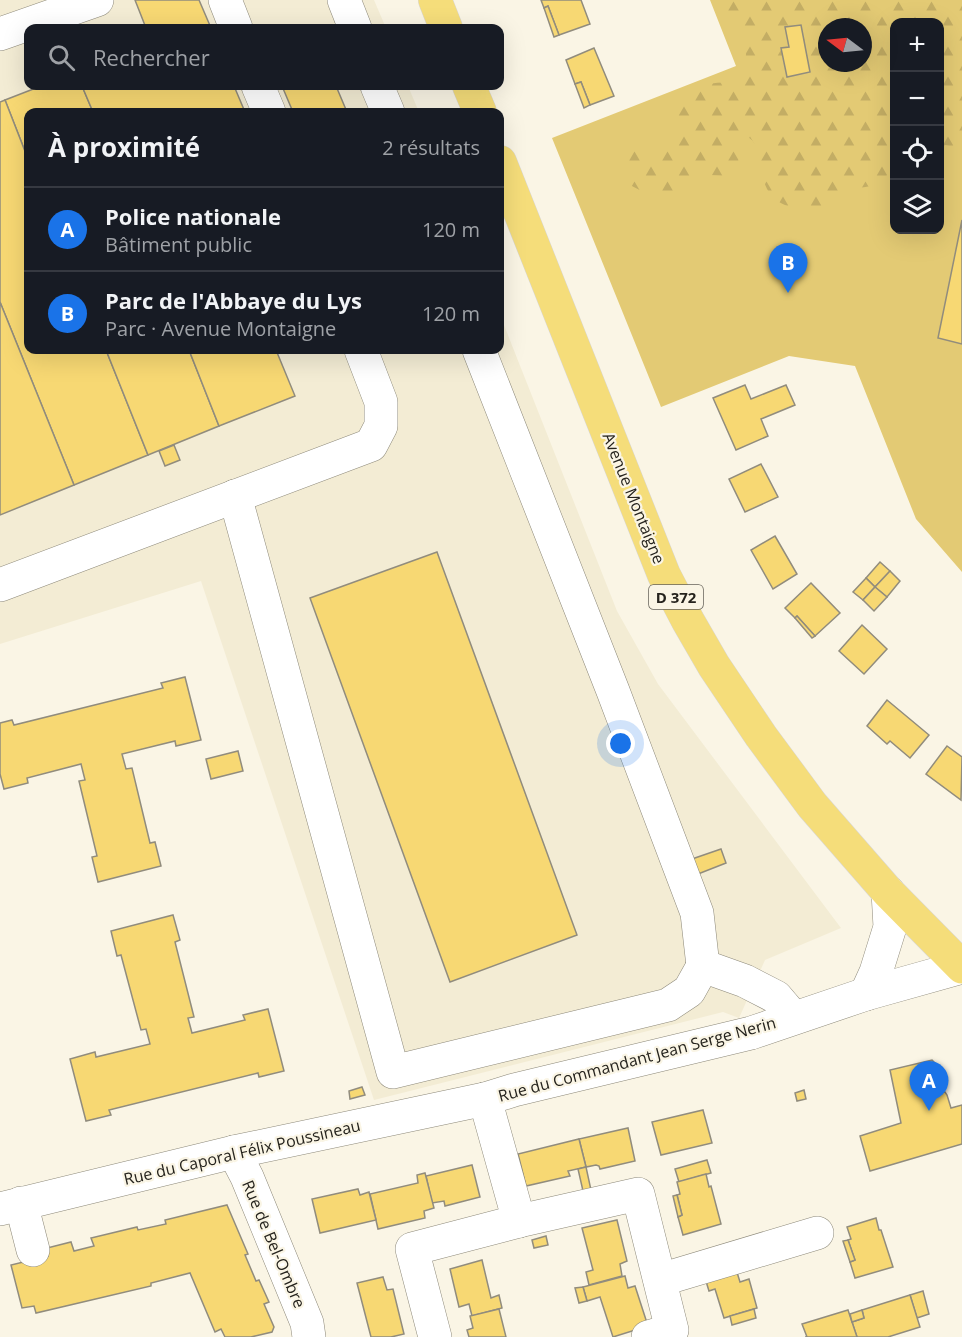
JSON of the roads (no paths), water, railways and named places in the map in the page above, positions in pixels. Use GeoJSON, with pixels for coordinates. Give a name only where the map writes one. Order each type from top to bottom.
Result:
{"type":"FeatureCollection","features":[{"type":"Feature","properties":{"kind":"main road"},"geometry":{"type":"LineString","coordinates":[[435,0],[444,24]]}},
{"type":"Feature","properties":{"kind":"main road"},"geometry":{"type":"LineString","coordinates":[[471,90],[478,108]]}},
{"type":"Feature","properties":{"kind":"main road","name":"Avenue Montaigne"},"geometry":{"type":"LineString","coordinates":[[504,172],[664,575],[688,621],[714,666],[761,736],[812,805],[888,892],[962,967]]}},
{"type":"Feature","properties":{"kind":"street"},"geometry":{"type":"LineString","coordinates":[[29,24],[97,0]]}},
{"type":"Feature","properties":{"kind":"street"},"geometry":{"type":"LineString","coordinates":[[225,0],[234,24]]}},
{"type":"Feature","properties":{"kind":"street"},"geometry":{"type":"LineString","coordinates":[[344,0],[354,24]]}},
{"type":"Feature","properties":{"kind":"street"},"geometry":{"type":"LineString","coordinates":[[0,34],[24,26]]}},
{"type":"Feature","properties":{"kind":"street"},"geometry":{"type":"LineString","coordinates":[[260,90],[267,108]]}},
{"type":"Feature","properties":{"kind":"street"},"geometry":{"type":"LineString","coordinates":[[379,90],[386,108]]}},
{"type":"Feature","properties":{"kind":"street"},"geometry":{"type":"LineString","coordinates":[[0,585],[371,445],[381,426],[381,402],[363,354]]}},
{"type":"Feature","properties":{"kind":"street"},"geometry":{"type":"LineString","coordinates":[[235,496],[393,1072],[668,1005],[690,991],[703,966],[697,913],[613,691],[481,354]]}},
{"type":"Feature","properties":{"kind":"street"},"geometry":{"type":"LineString","coordinates":[[866,994],[876,972],[890,927],[888,892]]}},
{"type":"Feature","properties":{"kind":"street"},"geometry":{"type":"LineString","coordinates":[[703,966],[745,981],[776,997],[793,1017]]}},
{"type":"Feature","properties":{"kind":"street","name":"Rue du Commandant Jean Serge Nerin"},"geometry":{"type":"LineString","coordinates":[[485,1099],[751,1033],[866,994],[962,967]]}},
{"type":"Feature","properties":{"kind":"street"},"geometry":{"type":"LineString","coordinates":[[485,1099],[519,1221]]}},
{"type":"Feature","properties":{"kind":"street","name":"Rue du Caporal Félix Poussineau"},"geometry":{"type":"LineString","coordinates":[[10,1206],[234,1152],[485,1099]]}},
{"type":"Feature","properties":{"kind":"street","name":"Rue de Bel-Ombre"},"geometry":{"type":"LineString","coordinates":[[234,1152],[247,1177],[307,1323],[309,1337]]}},
{"type":"Feature","properties":{"kind":"street"},"geometry":{"type":"LineString","coordinates":[[435,1337],[412,1249],[519,1221],[638,1194],[672,1330],[648,1337]]}},
{"type":"Feature","properties":{"kind":"street"},"geometry":{"type":"LineString","coordinates":[[10,1206],[33,1250]]}},
{"type":"Feature","properties":{"kind":"street"},"geometry":{"type":"LineString","coordinates":[[660,1280],[817,1233]]}},
{"type":"Feature","properties":{"kind":"place","name":"Parc de l'Abbaye du Lys"},"geometry":{"type":"Point","coordinates":[788,293]}},
{"type":"Feature","properties":{"kind":"place","name":"Police nationale"},"geometry":{"type":"Point","coordinates":[929,1111]}}]}
